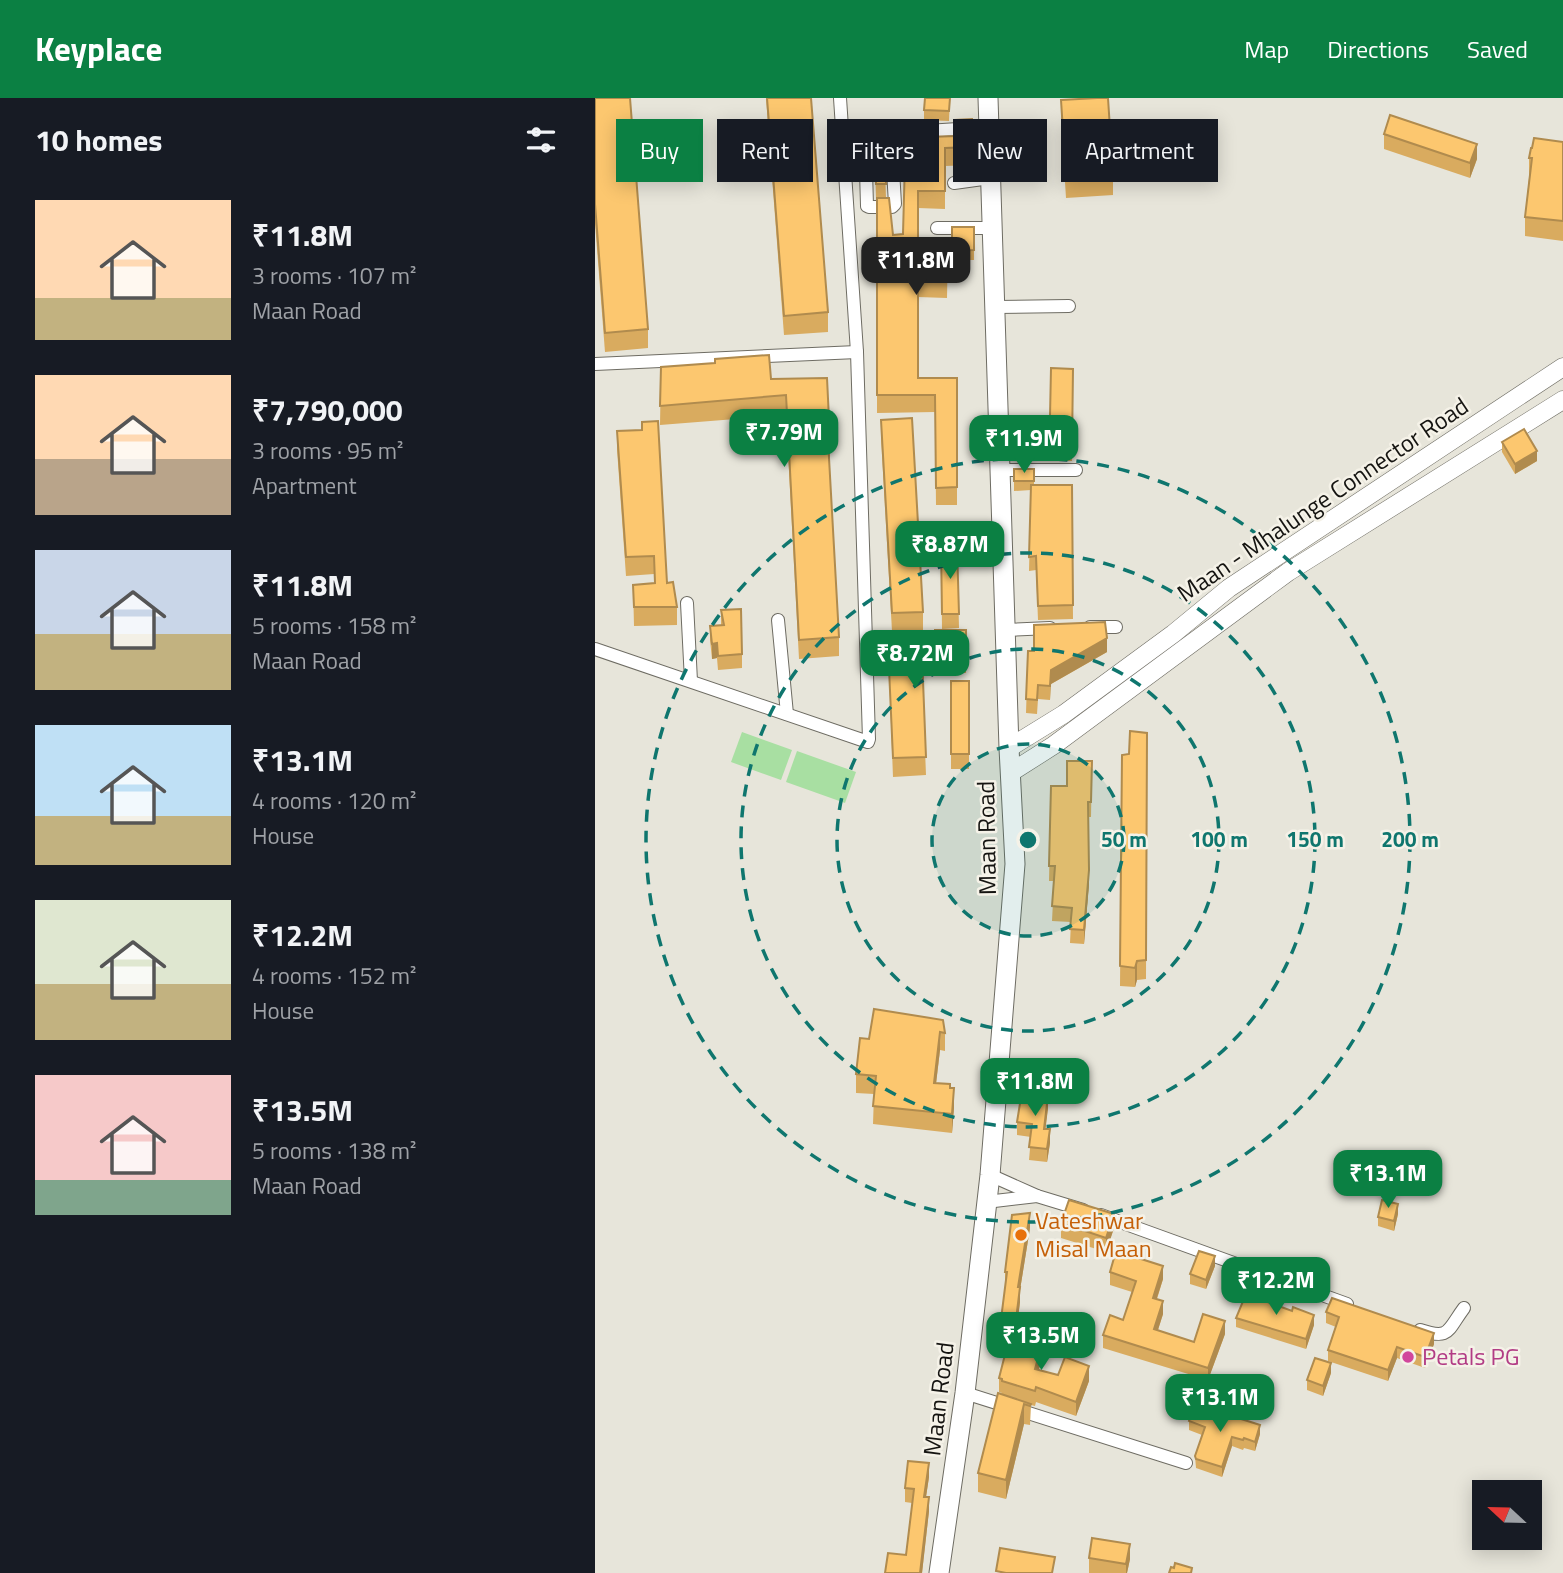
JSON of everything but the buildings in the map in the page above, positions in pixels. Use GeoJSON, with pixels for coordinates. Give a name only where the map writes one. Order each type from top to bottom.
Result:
{"type":"FeatureCollection","features":[{"type":"Feature","properties":{"kind":"main road","name":"Maan Road"},"geometry":{"type":"LineString","coordinates":[[988,98],[989,119]]}},
{"type":"Feature","properties":{"kind":"main road","name":"Maan Road"},"geometry":{"type":"LineString","coordinates":[[939,1573],[965,1392],[990,1175],[1014,887],[990,182]]}},
{"type":"Feature","properties":{"kind":"main road","name":"Maan - Mhalunge Connector Road"},"geometry":{"type":"LineString","coordinates":[[1009,748],[1064,714],[1248,575],[1563,367]]}},
{"type":"Feature","properties":{"kind":"main road","name":"Maan - Mhalunge Connector Road"},"geometry":{"type":"LineString","coordinates":[[1010,773],[1054,746],[1288,572],[1563,400]]}},
{"type":"Feature","properties":{"kind":"main road"},"geometry":{"type":"LineString","coordinates":[[1477,424],[1492,444]]}},
{"type":"Feature","properties":{"kind":"main road"},"geometry":{"type":"LineString","coordinates":[[1357,502],[1367,523]]}},
{"type":"Feature","properties":{"kind":"main road"},"geometry":{"type":"LineString","coordinates":[[1248,575],[1259,593]]}},
{"type":"Feature","properties":{"kind":"street"},"geometry":{"type":"LineString","coordinates":[[595,649],[868,741],[869,739],[857,352],[840,98]]}},
{"type":"Feature","properties":{"kind":"street"},"geometry":{"type":"LineString","coordinates":[[917,131],[918,164],[915,167],[893,170],[895,204],[892,207],[867,206],[865,135],[917,131]]}},
{"type":"Feature","properties":{"kind":"street"},"geometry":{"type":"LineString","coordinates":[[954,183],[961,182]]}},
{"type":"Feature","properties":{"kind":"street"},"geometry":{"type":"LineString","coordinates":[[937,228],[992,228]]}},
{"type":"Feature","properties":{"kind":"street"},"geometry":{"type":"LineString","coordinates":[[995,307],[1069,306]]}},
{"type":"Feature","properties":{"kind":"street"},"geometry":{"type":"LineString","coordinates":[[595,364],[857,352]]}},
{"type":"Feature","properties":{"kind":"street"},"geometry":{"type":"LineString","coordinates":[[1000,470],[1076,470]]}},
{"type":"Feature","properties":{"kind":"street"},"geometry":{"type":"LineString","coordinates":[[687,603],[691,681]]}},
{"type":"Feature","properties":{"kind":"street"},"geometry":{"type":"LineString","coordinates":[[778,620],[787,714]]}},
{"type":"Feature","properties":{"kind":"street"},"geometry":{"type":"LineString","coordinates":[[1075,628],[1116,627]]}},
{"type":"Feature","properties":{"kind":"street"},"geometry":{"type":"LineString","coordinates":[[1005,630],[1061,628]]}},
{"type":"Feature","properties":{"kind":"street"},"geometry":{"type":"LineString","coordinates":[[990,1175],[1038,1196],[1109,1217],[1364,1310]]}},
{"type":"Feature","properties":{"kind":"street"},"geometry":{"type":"LineString","coordinates":[[986,1202],[1038,1196]]}},
{"type":"Feature","properties":{"kind":"street"},"geometry":{"type":"LineString","coordinates":[[1402,1323],[1439,1336],[1445,1334],[1464,1308]]}},
{"type":"Feature","properties":{"kind":"street"},"geometry":{"type":"LineString","coordinates":[[965,1392],[1186,1463]]}},
{"type":"Feature","properties":{"kind":"green space"},"geometry":{"type":"Polygon","coordinates":[[[742,732],[792,750],[781,780],[731,762],[742,732]]]}},
{"type":"Feature","properties":{"kind":"green space"},"geometry":{"type":"Polygon","coordinates":[[[797,751],[856,772],[845,803],[786,782],[797,751]]]}},
{"type":"Feature","properties":{"kind":"place","name":"Vateshwar Misal Maan"},"geometry":{"type":"Point","coordinates":[1021,1235]}},
{"type":"Feature","properties":{"kind":"place","name":"Petals PG"},"geometry":{"type":"Point","coordinates":[1408,1357]}}]}
